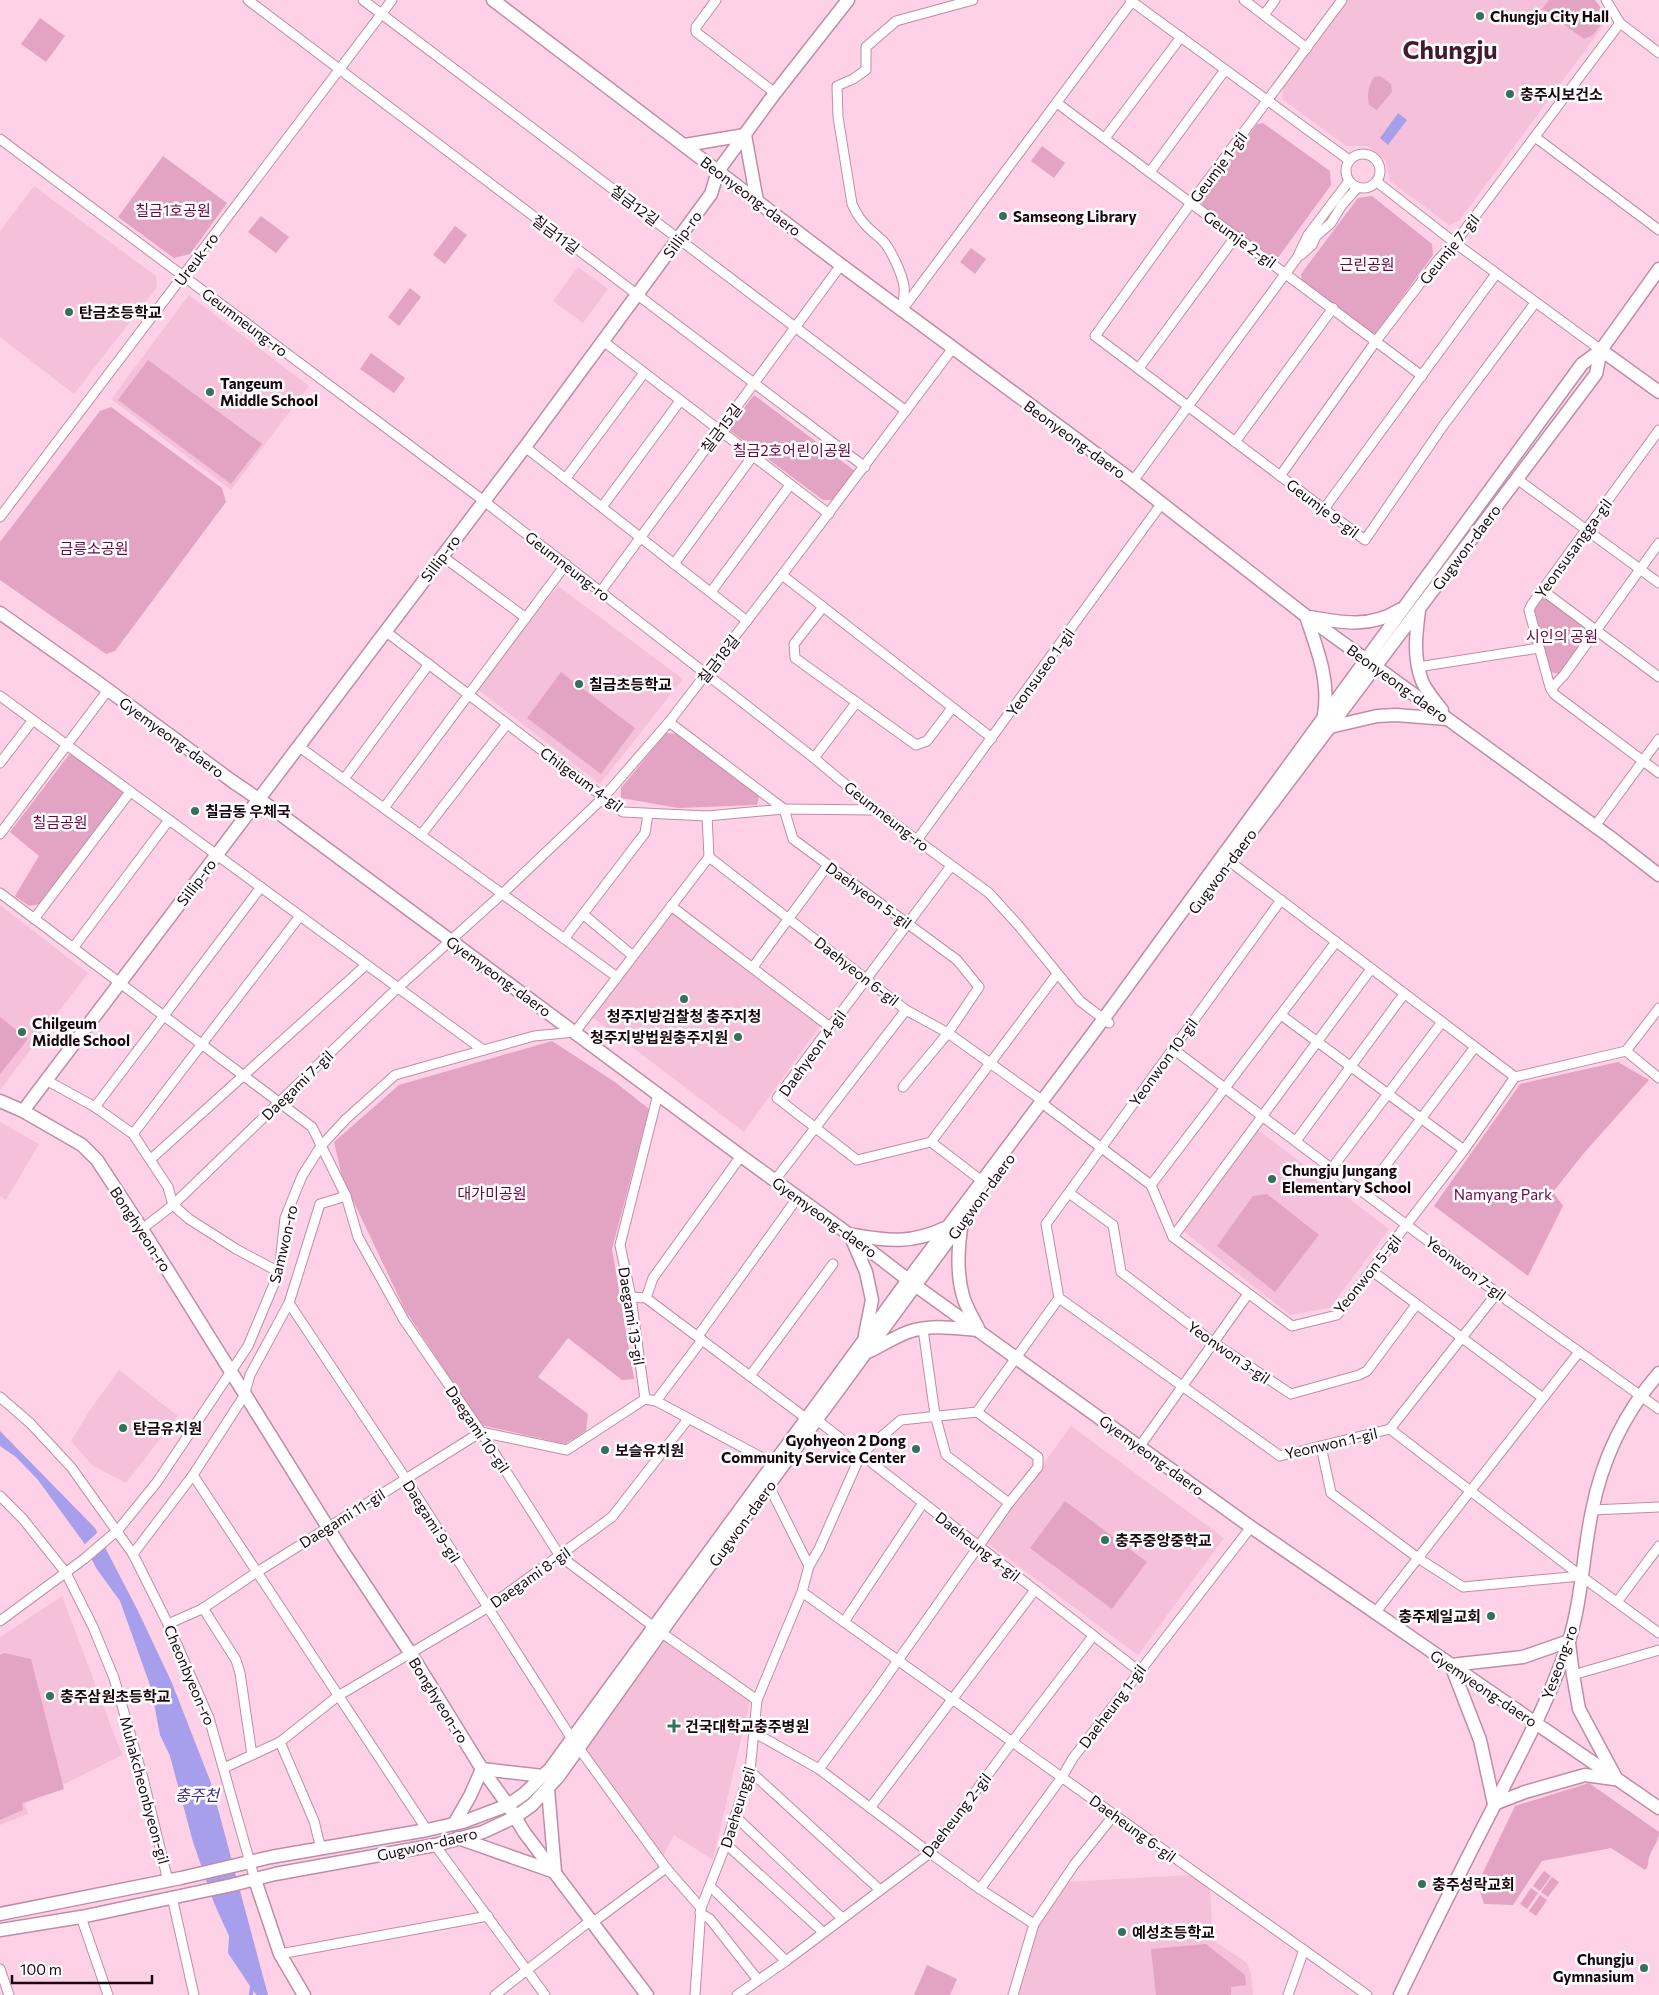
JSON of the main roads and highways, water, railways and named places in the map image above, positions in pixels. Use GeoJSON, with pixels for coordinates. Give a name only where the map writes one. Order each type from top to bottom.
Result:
{"type":"FeatureCollection","features":[{"type":"Feature","properties":{"kind":"water"},"geometry":{"type":"Polygon","coordinates":[[[1398,113],[1407,120],[1388,145],[1380,138],[1398,113]]]}},
{"type":"Feature","properties":{"kind":"water","name":"충주천"},"geometry":{"type":"Polygon","coordinates":[[[0,1431],[95,1528],[138,1611],[172,1683],[211,1783],[268,1995],[257,1995],[253,1991],[253,1995],[249,1995],[250,1986],[228,1953],[229,1936],[214,1903],[193,1842],[170,1756],[160,1735],[151,1688],[120,1601],[96,1568],[84,1543],[38,1480],[16,1457],[0,1446],[0,1431]]]}},
{"type":"Feature","properties":{"kind":"place","name":"Chungju City Hall"},"geometry":{"type":"Point","coordinates":[1480,16]}},
{"type":"Feature","properties":{"kind":"place","name":"충주시보건소"},"geometry":{"type":"Point","coordinates":[1510,94]}},
{"type":"Feature","properties":{"kind":"place","name":"Samseong Library"},"geometry":{"type":"Point","coordinates":[1003,216]}},
{"type":"Feature","properties":{"kind":"place","name":"탄금초등학교"},"geometry":{"type":"Point","coordinates":[69,312]}},
{"type":"Feature","properties":{"kind":"place","name":"Tangeum Middle School"},"geometry":{"type":"Point","coordinates":[210,392]}},
{"type":"Feature","properties":{"kind":"place","name":"칠금초등학교"},"geometry":{"type":"Point","coordinates":[579,684]}},
{"type":"Feature","properties":{"kind":"place","name":"칠금동 우체국"},"geometry":{"type":"Point","coordinates":[195,811]}},
{"type":"Feature","properties":{"kind":"place","name":"청주지방검찰청 충주지청"},"geometry":{"type":"Point","coordinates":[684,999]}},
{"type":"Feature","properties":{"kind":"place","name":"Chilgeum Middle School"},"geometry":{"type":"Point","coordinates":[22,1032]}},
{"type":"Feature","properties":{"kind":"place","name":"청주지방법원충주지원"},"geometry":{"type":"Point","coordinates":[738,1037]}},
{"type":"Feature","properties":{"kind":"place","name":"Chungju Jungang Elementary School"},"geometry":{"type":"Point","coordinates":[1272,1179]}},
{"type":"Feature","properties":{"kind":"place","name":"탄금유치원"},"geometry":{"type":"Point","coordinates":[123,1428]}},
{"type":"Feature","properties":{"kind":"place","name":"Gyohyeon 2 Dong Community Service Center"},"geometry":{"type":"Point","coordinates":[916,1449]}},
{"type":"Feature","properties":{"kind":"place","name":"보슬유치원"},"geometry":{"type":"Point","coordinates":[605,1450]}},
{"type":"Feature","properties":{"kind":"place","name":"충주중앙중학교"},"geometry":{"type":"Point","coordinates":[1105,1540]}},
{"type":"Feature","properties":{"kind":"place","name":"충주제일교회"},"geometry":{"type":"Point","coordinates":[1491,1616]}},
{"type":"Feature","properties":{"kind":"place","name":"충주삼원초등학교"},"geometry":{"type":"Point","coordinates":[50,1696]}},
{"type":"Feature","properties":{"kind":"place","name":"건국대학교충주병원"},"geometry":{"type":"Point","coordinates":[674,1726]}},
{"type":"Feature","properties":{"kind":"place","name":"충주성락교회"},"geometry":{"type":"Point","coordinates":[1422,1884]}},
{"type":"Feature","properties":{"kind":"place","name":"예성초등학교"},"geometry":{"type":"Point","coordinates":[1122,1932]}},
{"type":"Feature","properties":{"kind":"place","name":"Chungju Gymnasium"},"geometry":{"type":"Point","coordinates":[1644,1968]}},
{"type":"Feature","properties":{"kind":"district","name":"Chungju"},"geometry":{"type":"Point","coordinates":[1450,49]}},
{"type":"Feature","properties":{"kind":"park label","name":"칠금1호공원"},"geometry":{"type":"Point","coordinates":[173,210]}},
{"type":"Feature","properties":{"kind":"park label","name":"근린공원"},"geometry":{"type":"Point","coordinates":[1367,264]}},
{"type":"Feature","properties":{"kind":"park label","name":"칠금2호어린이공원"},"geometry":{"type":"Point","coordinates":[792,450]}},
{"type":"Feature","properties":{"kind":"park label","name":"금릉소공원"},"geometry":{"type":"Point","coordinates":[94,548]}},
{"type":"Feature","properties":{"kind":"park label","name":"시인의 공원"},"geometry":{"type":"Point","coordinates":[1562,636]}},
{"type":"Feature","properties":{"kind":"park label","name":"칠금공원"},"geometry":{"type":"Point","coordinates":[60,822]}},
{"type":"Feature","properties":{"kind":"park label","name":"대가미공원"},"geometry":{"type":"Point","coordinates":[492,1193]}},
{"type":"Feature","properties":{"kind":"park label","name":"Namyang Park"},"geometry":{"type":"Point","coordinates":[1503,1194]}}]}
